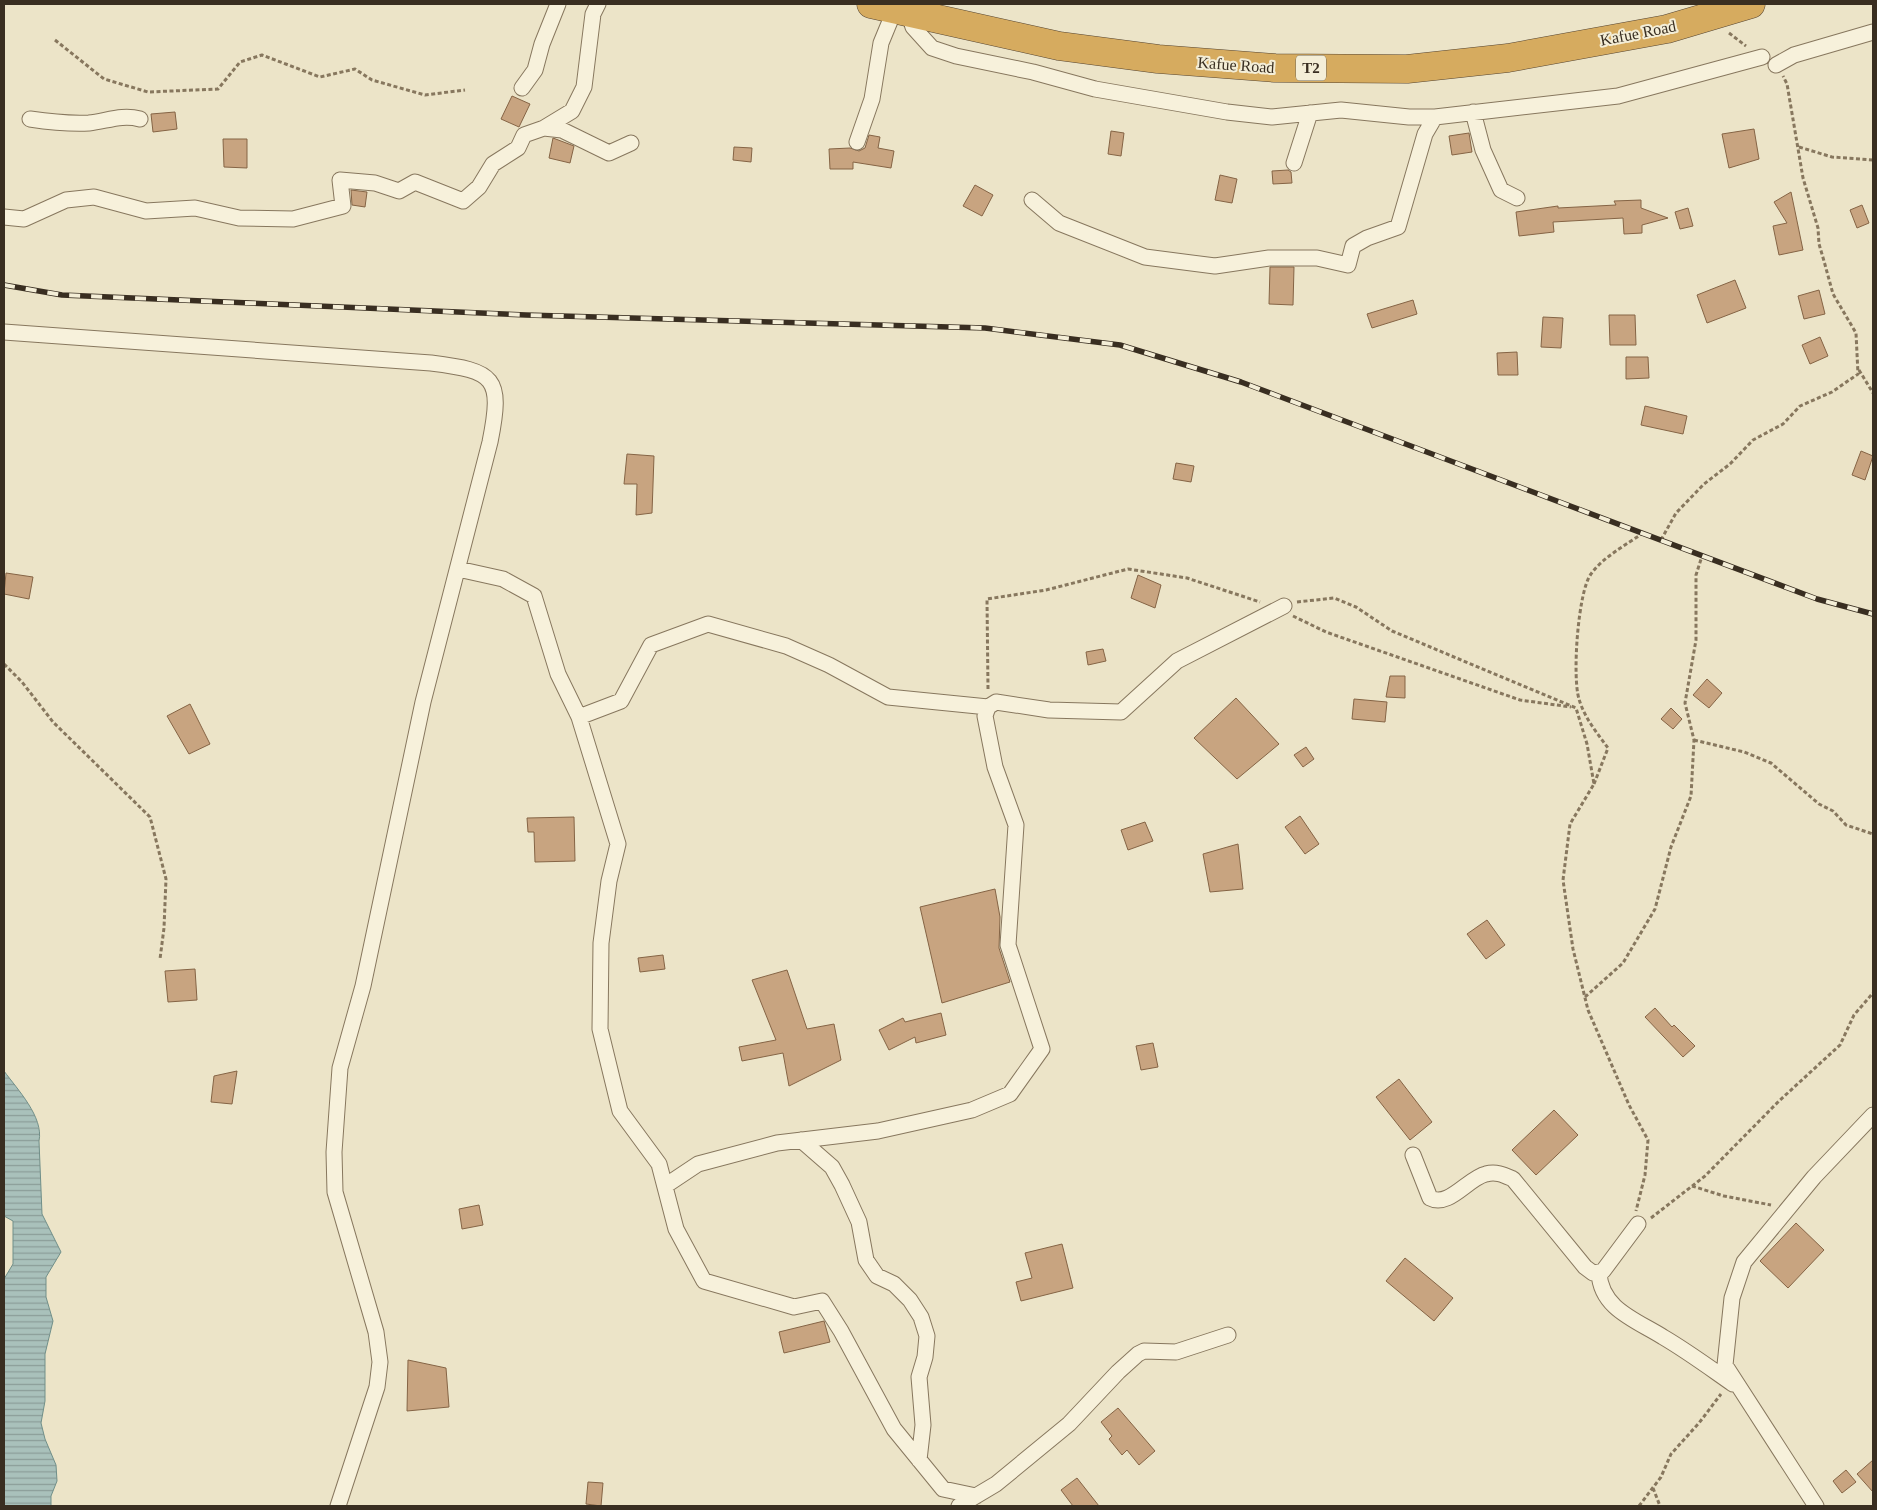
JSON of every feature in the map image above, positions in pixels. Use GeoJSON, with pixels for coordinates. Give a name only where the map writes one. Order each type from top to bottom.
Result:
{"type":"FeatureCollection","features":[{"type":"Feature","properties":{"kind":"highway","name":"Kafue Road"},"geometry":{"type":"LineString","coordinates":[[891,8],[1059,46],[1158,59],[1275,68],[1407,69],[1508,58],[1667,29],[1751,4]]}},
{"type":"Feature","properties":{"kind":"street"},"geometry":{"type":"LineString","coordinates":[[522,88],[535,70],[542,44],[558,4]]}},
{"type":"Feature","properties":{"kind":"street"},"geometry":{"type":"LineString","coordinates":[[4,217],[24,219],[66,200],[94,197],[146,211],[195,208],[239,218],[293,219],[342,206],[340,180],[375,183],[399,190],[415,182],[463,201],[480,187],[493,164],[518,148],[524,135],[544,128],[572,111],[584,87],[593,14],[598,4]]}},
{"type":"Feature","properties":{"kind":"street"},"geometry":{"type":"LineString","coordinates":[[857,142],[864,116],[872,99],[881,43],[891,8],[913,27],[932,48],[956,56],[1033,72],[1096,89],[1227,112],[1272,117],[1341,110],[1409,117],[1435,117],[1618,96],[1762,57]]}},
{"type":"Feature","properties":{"kind":"street"},"geometry":{"type":"LineString","coordinates":[[1776,65],[1794,55],[1873,32]]}},
{"type":"Feature","properties":{"kind":"street"},"geometry":{"type":"LineString","coordinates":[[1473,112],[1482,150],[1501,190],[1517,198]]}},
{"type":"Feature","properties":{"kind":"street"},"geometry":{"type":"LineString","coordinates":[[1294,163],[1310,113]]}},
{"type":"Feature","properties":{"kind":"street"},"geometry":{"type":"LineString","coordinates":[[30,119],[56,124],[90,122],[128,116],[140,120]]}},
{"type":"Feature","properties":{"kind":"street"},"geometry":{"type":"LineString","coordinates":[[1032,200],[1059,223],[1145,257],[1215,266],[1270,258],[1317,258],[1348,265],[1353,246],[1367,238],[1398,227],[1425,134],[1435,117]]}},
{"type":"Feature","properties":{"kind":"street"},"geometry":{"type":"LineString","coordinates":[[544,128],[562,130],[609,153],[631,143]]}},
{"type":"Feature","properties":{"kind":"street"},"geometry":{"type":"LineString","coordinates":[[4,332],[431,363],[468,368],[480,373],[491,384],[497,395],[497,410],[458,570],[423,702],[363,986],[340,1068],[334,1152],[335,1192],[376,1332],[380,1362],[377,1387],[338,1506]]}},
{"type":"Feature","properties":{"kind":"street"},"geometry":{"type":"LineString","coordinates":[[458,570],[504,579],[534,596],[558,674],[579,717],[618,844],[609,881],[601,942],[600,1029],[620,1111],[659,1164],[676,1229],[704,1281],[794,1307],[822,1301],[841,1331],[894,1429],[943,1489],[976,1496]]}},
{"type":"Feature","properties":{"kind":"street"},"geometry":{"type":"LineString","coordinates":[[579,717],[621,701],[651,645],[708,624],[786,646],[829,665],[888,697],[988,707],[996,702],[1049,710],[1121,712],[1177,661],[1284,606]]}},
{"type":"Feature","properties":{"kind":"street"},"geometry":{"type":"LineString","coordinates":[[665,1186],[698,1164],[777,1143],[878,1131],[972,1110],[1010,1094],[1042,1049],[1008,945],[1016,825],[995,767],[985,716],[988,707]]}},
{"type":"Feature","properties":{"kind":"street"},"geometry":{"type":"LineString","coordinates":[[1816,1506],[1734,1384],[1724,1365],[1732,1298],[1744,1262],[1814,1176],[1873,1115]]}},
{"type":"Feature","properties":{"kind":"street"},"geometry":{"type":"LineString","coordinates":[[801,1140],[832,1167],[842,1184],[858,1222],[866,1260],[877,1276],[894,1284],[910,1300],[921,1317],[927,1336],[925,1357],[919,1377],[923,1425],[919,1460]]}},
{"type":"Feature","properties":{"kind":"street"},"geometry":{"type":"LineString","coordinates":[[1413,1155],[1430,1198],[1435,1201],[1444,1200],[1485,1174],[1499,1173],[1514,1179],[1585,1267],[1593,1273],[1603,1271],[1638,1224]]}},
{"type":"Feature","properties":{"kind":"street"},"geometry":{"type":"LineString","coordinates":[[1599,1273],[1599,1285],[1607,1298],[1626,1317],[1663,1336],[1734,1384]]}},
{"type":"Feature","properties":{"kind":"street"},"geometry":{"type":"LineString","coordinates":[[960,1506],[1009,1474],[1069,1424],[1118,1372],[1138,1354],[1144,1351],[1176,1352],[1228,1336]]}},
{"type":"Feature","properties":{"kind":"path"},"geometry":{"type":"LineString","coordinates":[[1710,17],[1762,57]]}},
{"type":"Feature","properties":{"kind":"path"},"geometry":{"type":"LineString","coordinates":[[55,40],[104,79],[148,92],[218,89],[240,62],[262,55],[320,77],[354,69],[372,80],[425,95],[466,90]]}},
{"type":"Feature","properties":{"kind":"path"},"geometry":{"type":"LineString","coordinates":[[1660,540],[1676,513],[1704,484],[1730,464],[1753,440],[1783,424],[1800,406],[1832,392],[1858,374],[1856,333],[1833,294],[1819,244],[1818,228],[1803,178],[1787,84],[1776,65]]}},
{"type":"Feature","properties":{"kind":"path"},"geometry":{"type":"LineString","coordinates":[[1799,147],[1832,157],[1873,160]]}},
{"type":"Feature","properties":{"kind":"path"},"geometry":{"type":"LineString","coordinates":[[1858,368],[1873,393]]}},
{"type":"Feature","properties":{"kind":"path"},"geometry":{"type":"LineString","coordinates":[[1643,533],[1590,574],[1580,615],[1576,655],[1578,698],[1588,720],[1608,748],[1594,784],[1570,824],[1563,880],[1573,948],[1585,997],[1601,1042],[1629,1105],[1648,1140],[1645,1175],[1635,1216],[1638,1224],[1647,1221],[1705,1176],[1780,1101],[1840,1045],[1854,1015],[1873,993]]}},
{"type":"Feature","properties":{"kind":"path"},"geometry":{"type":"LineString","coordinates":[[1585,997],[1623,963],[1655,909],[1671,847],[1691,796],[1694,740],[1685,703],[1696,640],[1696,575],[1702,556]]}},
{"type":"Feature","properties":{"kind":"path"},"geometry":{"type":"LineString","coordinates":[[1284,606],[1298,602],[1334,598],[1356,607],[1392,630],[1576,708],[1587,744],[1594,784]]}},
{"type":"Feature","properties":{"kind":"path"},"geometry":{"type":"LineString","coordinates":[[4,664],[22,682],[53,722],[150,817],[166,879],[164,928],[160,959]]}},
{"type":"Feature","properties":{"kind":"path"},"geometry":{"type":"LineString","coordinates":[[1694,740],[1744,752],[1771,763],[1819,804],[1833,811],[1846,825],[1873,834]]}},
{"type":"Feature","properties":{"kind":"path"},"geometry":{"type":"LineString","coordinates":[[1691,1186],[1724,1196],[1778,1206],[1787,1210]]}},
{"type":"Feature","properties":{"kind":"path"},"geometry":{"type":"LineString","coordinates":[[1638,1506],[1653,1487],[1671,1454],[1734,1384]]}},
{"type":"Feature","properties":{"kind":"path"},"geometry":{"type":"LineString","coordinates":[[1653,1487],[1660,1506]]}},
{"type":"Feature","properties":{"kind":"water"},"geometry":{"type":"Polygon","coordinates":[[[4,1071],[34,1113],[37,1122],[42,1214],[61,1252],[46,1277],[46,1297],[53,1321],[45,1354],[45,1401],[41,1423],[45,1439],[56,1465],[57,1481],[51,1496],[51,1506],[4,1506],[4,1279],[13,1264],[13,1221],[4,1216],[4,1071]]]}},
{"type":"Feature","properties":{"kind":"building"},"geometry":{"type":"Polygon","coordinates":[[[512,96],[530,104],[519,127],[501,119],[512,96]]]}},
{"type":"Feature","properties":{"kind":"building"},"geometry":{"type":"Polygon","coordinates":[[[175,112],[177,129],[153,132],[151,114],[175,112]]]}},
{"type":"Feature","properties":{"kind":"building"},"geometry":{"type":"Polygon","coordinates":[[[1754,129],[1759,159],[1729,168],[1722,134],[1754,129]]]}},
{"type":"Feature","properties":{"kind":"building"},"geometry":{"type":"Polygon","coordinates":[[[1111,131],[1124,133],[1121,156],[1108,154],[1111,131]]]}},
{"type":"Feature","properties":{"kind":"building"},"geometry":{"type":"Polygon","coordinates":[[[1469,133],[1472,152],[1452,155],[1449,136],[1469,133]]]}},
{"type":"Feature","properties":{"kind":"building"},"geometry":{"type":"Polygon","coordinates":[[[869,135],[880,137],[878,148],[894,151],[891,168],[853,162],[853,169],[830,169],[829,149],[850,148],[859,151],[865,148],[869,135]]]}},
{"type":"Feature","properties":{"kind":"building"},"geometry":{"type":"Polygon","coordinates":[[[553,138],[574,146],[570,163],[549,158],[553,138]]]}},
{"type":"Feature","properties":{"kind":"building"},"geometry":{"type":"Polygon","coordinates":[[[223,139],[247,139],[247,168],[224,167],[223,139]]]}},
{"type":"Feature","properties":{"kind":"building"},"geometry":{"type":"Polygon","coordinates":[[[734,147],[752,148],[751,162],[733,160],[734,147]]]}},
{"type":"Feature","properties":{"kind":"building"},"geometry":{"type":"Polygon","coordinates":[[[1288,170],[1291,172],[1292,183],[1273,184],[1272,171],[1288,170]]]}},
{"type":"Feature","properties":{"kind":"building"},"geometry":{"type":"Polygon","coordinates":[[[1220,175],[1237,179],[1232,203],[1215,200],[1220,175]]]}},
{"type":"Feature","properties":{"kind":"building"},"geometry":{"type":"Polygon","coordinates":[[[975,185],[993,195],[982,216],[963,206],[975,185]]]}},
{"type":"Feature","properties":{"kind":"building"},"geometry":{"type":"Polygon","coordinates":[[[351,190],[367,192],[365,207],[352,205],[351,190]]]}},
{"type":"Feature","properties":{"kind":"building"},"geometry":{"type":"Polygon","coordinates":[[[1791,192],[1803,250],[1779,255],[1773,226],[1787,223],[1774,202],[1791,192]]]}},
{"type":"Feature","properties":{"kind":"building"},"geometry":{"type":"Polygon","coordinates":[[[1641,200],[1641,208],[1668,218],[1642,225],[1642,233],[1624,234],[1623,218],[1553,222],[1554,232],[1519,236],[1516,212],[1558,206],[1558,208],[1616,205],[1614,201],[1641,200]]]}},
{"type":"Feature","properties":{"kind":"building"},"geometry":{"type":"Polygon","coordinates":[[[1862,205],[1869,223],[1857,228],[1850,210],[1862,205]]]}},
{"type":"Feature","properties":{"kind":"building"},"geometry":{"type":"Polygon","coordinates":[[[1688,208],[1693,226],[1680,229],[1675,212],[1688,208]]]}},
{"type":"Feature","properties":{"kind":"building"},"geometry":{"type":"Polygon","coordinates":[[[1270,267],[1294,267],[1293,305],[1269,304],[1270,267]]]}},
{"type":"Feature","properties":{"kind":"building"},"geometry":{"type":"Polygon","coordinates":[[[1735,280],[1746,308],[1707,323],[1697,295],[1735,280]]]}},
{"type":"Feature","properties":{"kind":"building"},"geometry":{"type":"Polygon","coordinates":[[[1819,290],[1825,314],[1804,319],[1798,296],[1819,290]]]}},
{"type":"Feature","properties":{"kind":"building"},"geometry":{"type":"Polygon","coordinates":[[[1413,300],[1417,314],[1372,328],[1367,314],[1413,300]]]}},
{"type":"Feature","properties":{"kind":"building"},"geometry":{"type":"Polygon","coordinates":[[[1609,315],[1635,315],[1636,345],[1610,345],[1609,315]]]}},
{"type":"Feature","properties":{"kind":"building"},"geometry":{"type":"Polygon","coordinates":[[[1543,317],[1563,318],[1561,348],[1541,347],[1543,317]]]}},
{"type":"Feature","properties":{"kind":"building"},"geometry":{"type":"Polygon","coordinates":[[[1820,337],[1828,356],[1810,364],[1802,345],[1820,337]]]}},
{"type":"Feature","properties":{"kind":"building"},"geometry":{"type":"Polygon","coordinates":[[[1517,352],[1518,375],[1498,375],[1497,353],[1517,352]]]}},
{"type":"Feature","properties":{"kind":"building"},"geometry":{"type":"Polygon","coordinates":[[[1626,357],[1648,357],[1649,378],[1626,379],[1626,357]]]}},
{"type":"Feature","properties":{"kind":"building"},"geometry":{"type":"Polygon","coordinates":[[[1645,406],[1687,416],[1683,434],[1641,425],[1645,406]]]}},
{"type":"Feature","properties":{"kind":"building"},"geometry":{"type":"Polygon","coordinates":[[[1861,451],[1873,456],[1865,480],[1852,475],[1861,451]]]}},
{"type":"Feature","properties":{"kind":"building"},"geometry":{"type":"Polygon","coordinates":[[[627,454],[654,456],[652,513],[636,515],[637,484],[624,484],[627,454]]]}},
{"type":"Feature","properties":{"kind":"building"},"geometry":{"type":"Polygon","coordinates":[[[1176,463],[1194,466],[1191,482],[1173,479],[1176,463]]]}},
{"type":"Feature","properties":{"kind":"building"},"geometry":{"type":"Polygon","coordinates":[[[6,573],[33,577],[29,599],[4,594],[6,573]]]}},
{"type":"Feature","properties":{"kind":"building"},"geometry":{"type":"Polygon","coordinates":[[[1138,575],[1161,585],[1155,608],[1131,598],[1138,575]]]}},
{"type":"Feature","properties":{"kind":"building"},"geometry":{"type":"Polygon","coordinates":[[[1103,649],[1106,661],[1088,665],[1086,652],[1103,649]]]}},
{"type":"Feature","properties":{"kind":"building"},"geometry":{"type":"Polygon","coordinates":[[[1390,676],[1405,676],[1405,698],[1386,697],[1390,676]]]}},
{"type":"Feature","properties":{"kind":"building"},"geometry":{"type":"Polygon","coordinates":[[[1707,679],[1722,693],[1709,708],[1693,695],[1707,679]]]}},
{"type":"Feature","properties":{"kind":"building"},"geometry":{"type":"Polygon","coordinates":[[[1236,698],[1279,744],[1237,779],[1194,738],[1236,698]]]}},
{"type":"Feature","properties":{"kind":"building"},"geometry":{"type":"Polygon","coordinates":[[[1354,699],[1387,702],[1385,722],[1352,719],[1354,699]]]}},
{"type":"Feature","properties":{"kind":"building"},"geometry":{"type":"Polygon","coordinates":[[[190,704],[210,744],[189,754],[167,716],[190,704]]]}},
{"type":"Feature","properties":{"kind":"building"},"geometry":{"type":"Polygon","coordinates":[[[1671,708],[1682,719],[1673,729],[1661,719],[1671,708]]]}},
{"type":"Feature","properties":{"kind":"building"},"geometry":{"type":"Polygon","coordinates":[[[1306,747],[1314,759],[1303,767],[1294,755],[1306,747]]]}},
{"type":"Feature","properties":{"kind":"building"},"geometry":{"type":"Polygon","coordinates":[[[1300,816],[1319,844],[1305,854],[1285,827],[1300,816]]]}},
{"type":"Feature","properties":{"kind":"building"},"geometry":{"type":"Polygon","coordinates":[[[574,817],[575,861],[535,862],[534,832],[528,832],[527,818],[574,817]]]}},
{"type":"Feature","properties":{"kind":"building"},"geometry":{"type":"Polygon","coordinates":[[[1145,822],[1153,841],[1128,850],[1121,830],[1145,822]]]}},
{"type":"Feature","properties":{"kind":"building"},"geometry":{"type":"Polygon","coordinates":[[[1238,844],[1243,889],[1210,892],[1203,854],[1238,844]]]}},
{"type":"Feature","properties":{"kind":"building"},"geometry":{"type":"Polygon","coordinates":[[[995,889],[1000,917],[999,948],[1010,982],[942,1003],[920,907],[995,889]]]}},
{"type":"Feature","properties":{"kind":"building"},"geometry":{"type":"Polygon","coordinates":[[[1487,920],[1505,945],[1486,959],[1467,934],[1487,920]]]}},
{"type":"Feature","properties":{"kind":"building"},"geometry":{"type":"Polygon","coordinates":[[[663,955],[665,969],[640,972],[638,958],[663,955]]]}},
{"type":"Feature","properties":{"kind":"building"},"geometry":{"type":"Polygon","coordinates":[[[195,969],[197,1000],[168,1002],[165,971],[195,969]]]}},
{"type":"Feature","properties":{"kind":"building"},"geometry":{"type":"Polygon","coordinates":[[[787,970],[807,1029],[834,1024],[841,1060],[789,1086],[783,1053],[742,1061],[739,1047],[776,1040],[752,980],[787,970]]]}},
{"type":"Feature","properties":{"kind":"building"},"geometry":{"type":"Polygon","coordinates":[[[1655,1008],[1672,1027],[1674,1025],[1695,1046],[1683,1057],[1645,1017],[1655,1008]]]}},
{"type":"Feature","properties":{"kind":"building"},"geometry":{"type":"Polygon","coordinates":[[[941,1013],[946,1035],[916,1043],[915,1037],[889,1050],[879,1030],[903,1018],[905,1022],[941,1013]]]}},
{"type":"Feature","properties":{"kind":"building"},"geometry":{"type":"Polygon","coordinates":[[[1153,1043],[1158,1067],[1141,1070],[1136,1046],[1153,1043]]]}},
{"type":"Feature","properties":{"kind":"building"},"geometry":{"type":"Polygon","coordinates":[[[237,1071],[232,1104],[211,1102],[214,1076],[237,1071]]]}},
{"type":"Feature","properties":{"kind":"building"},"geometry":{"type":"Polygon","coordinates":[[[1399,1079],[1432,1122],[1410,1140],[1376,1097],[1399,1079]]]}},
{"type":"Feature","properties":{"kind":"building"},"geometry":{"type":"Polygon","coordinates":[[[1554,1110],[1578,1135],[1536,1175],[1512,1150],[1554,1110]]]}},
{"type":"Feature","properties":{"kind":"building"},"geometry":{"type":"Polygon","coordinates":[[[479,1205],[483,1225],[462,1229],[459,1209],[479,1205]]]}},
{"type":"Feature","properties":{"kind":"building"},"geometry":{"type":"Polygon","coordinates":[[[1796,1223],[1824,1250],[1788,1288],[1760,1261],[1796,1223]]]}},
{"type":"Feature","properties":{"kind":"building"},"geometry":{"type":"Polygon","coordinates":[[[1062,1244],[1073,1288],[1021,1301],[1016,1282],[1032,1278],[1025,1253],[1062,1244]]]}},
{"type":"Feature","properties":{"kind":"building"},"geometry":{"type":"Polygon","coordinates":[[[1405,1258],[1453,1298],[1434,1321],[1386,1281],[1405,1258]]]}},
{"type":"Feature","properties":{"kind":"building"},"geometry":{"type":"Polygon","coordinates":[[[824,1321],[830,1342],[784,1353],[779,1332],[824,1321]]]}},
{"type":"Feature","properties":{"kind":"building"},"geometry":{"type":"Polygon","coordinates":[[[408,1360],[446,1368],[449,1407],[407,1411],[408,1360]]]}},
{"type":"Feature","properties":{"kind":"building"},"geometry":{"type":"Polygon","coordinates":[[[1118,1408],[1155,1451],[1139,1465],[1127,1450],[1122,1455],[1109,1439],[1112,1436],[1101,1422],[1118,1408]]]}},
{"type":"Feature","properties":{"kind":"building"},"geometry":{"type":"Polygon","coordinates":[[[1873,1460],[1873,1492],[1857,1474],[1873,1460]]]}},
{"type":"Feature","properties":{"kind":"building"},"geometry":{"type":"Polygon","coordinates":[[[1846,1470],[1856,1482],[1842,1493],[1833,1481],[1846,1470]]]}},
{"type":"Feature","properties":{"kind":"building"},"geometry":{"type":"Polygon","coordinates":[[[1077,1478],[1099,1506],[1073,1506],[1061,1490],[1077,1478]]]}},
{"type":"Feature","properties":{"kind":"building"},"geometry":{"type":"Polygon","coordinates":[[[588,1482],[603,1483],[601,1506],[586,1504],[588,1482]]]}},
{"type":"Feature","properties":{"kind":"railway"},"geometry":{"type":"LineString","coordinates":[[4,285],[62,295],[526,315],[985,328],[1120,345],[1241,382],[1817,599],[1873,614]]}}]}
